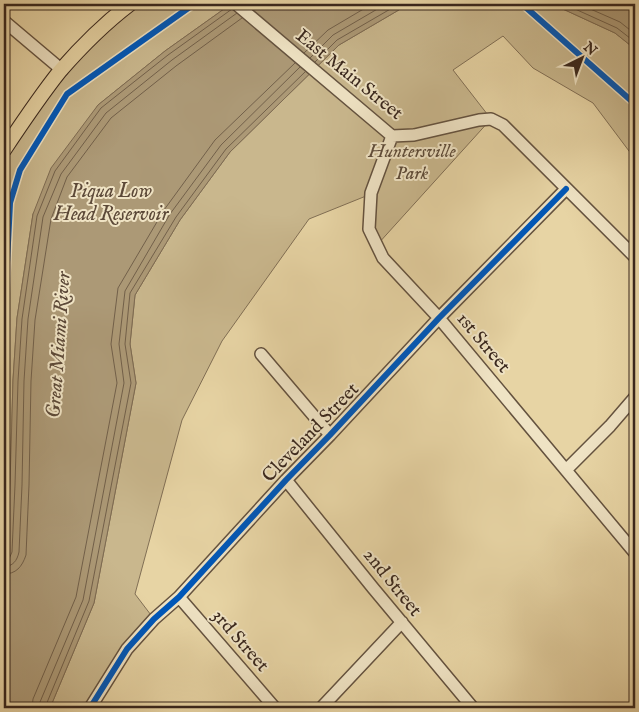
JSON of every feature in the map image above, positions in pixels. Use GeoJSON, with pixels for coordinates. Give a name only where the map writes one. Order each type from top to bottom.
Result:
{"type":"FeatureCollection","features":[{"type":"Feature","properties":{"kind":"main road"},"geometry":{"type":"LineString","coordinates":[[4,150],[62,70],[94,36],[130,4]]}},
{"type":"Feature","properties":{"kind":"street","name":"East Main Street"},"geometry":{"type":"LineString","coordinates":[[236,4],[392,136],[414,135],[479,120],[491,120],[503,125],[635,257]]}},
{"type":"Feature","properties":{"kind":"street"},"geometry":{"type":"LineString","coordinates":[[4,21],[62,70]]}},
{"type":"Feature","properties":{"kind":"street","name":"1st Street"},"geometry":{"type":"LineString","coordinates":[[392,136],[371,193],[369,229],[383,258],[439,318],[635,553]]}},
{"type":"Feature","properties":{"kind":"street","name":"Cleveland Street"},"geometry":{"type":"LineString","coordinates":[[90,708],[127,649],[154,619],[179,597],[439,318],[566,189]]}},
{"type":"Feature","properties":{"kind":"street"},"geometry":{"type":"LineString","coordinates":[[261,354],[330,435]]}},
{"type":"Feature","properties":{"kind":"street"},"geometry":{"type":"LineString","coordinates":[[566,470],[610,426],[635,396]]}},
{"type":"Feature","properties":{"kind":"street","name":"2nd Street"},"geometry":{"type":"LineString","coordinates":[[286,480],[473,708]]}},
{"type":"Feature","properties":{"kind":"street","name":"3rd Street"},"geometry":{"type":"LineString","coordinates":[[179,597],[274,708]]}},
{"type":"Feature","properties":{"kind":"street"},"geometry":{"type":"LineString","coordinates":[[321,708],[402,622]]}},
{"type":"Feature","properties":{"kind":"green space"},"geometry":{"type":"Polygon","coordinates":[[[130,4],[231,4],[165,51],[98,105],[33,214],[17,318],[7,551],[4,561],[4,150],[44,93],[130,4]]]}},
{"type":"Feature","properties":{"kind":"green space","name":"Huntersville Park"},"geometry":{"type":"Polygon","coordinates":[[[409,4],[552,4],[615,33],[635,49],[635,159],[593,103],[533,68],[503,36],[453,70],[491,119],[377,245],[369,229],[371,194],[309,219],[222,341],[182,420],[135,594],[154,619],[90,708],[50,708],[94,603],[136,383],[130,344],[135,295],[180,220],[230,152],[339,45],[409,4]]]}},
{"type":"Feature","properties":{"kind":"water","name":"Piqua Low Head Reservoir"},"geometry":{"type":"Polygon","coordinates":[[[231,4],[409,4],[339,45],[230,152],[180,220],[135,295],[130,344],[136,383],[94,603],[50,708],[4,708],[4,561],[7,551],[13,380],[17,318],[33,214],[51,168],[98,105],[165,51],[231,4]]]}},
{"type":"Feature","properties":{"kind":"water"},"geometry":{"type":"Polygon","coordinates":[[[552,4],[635,4],[635,49],[615,33],[552,4]]]}},
{"type":"Feature","properties":{"kind":"cycle path"},"geometry":{"type":"LineString","coordinates":[[4,323],[10,203],[20,170],[67,94],[194,4]]}},
{"type":"Feature","properties":{"kind":"cycle path"},"geometry":{"type":"LineString","coordinates":[[522,4],[635,104]]}},
{"type":"Feature","properties":{"kind":"cycle path"},"geometry":{"type":"LineString","coordinates":[[90,708],[127,649],[154,619],[179,597],[439,318],[566,189]]}},
{"type":"Feature","properties":{"kind":"water label","name":"Great Miami River"},"geometry":{"type":"Point","coordinates":[59,345]}}]}
